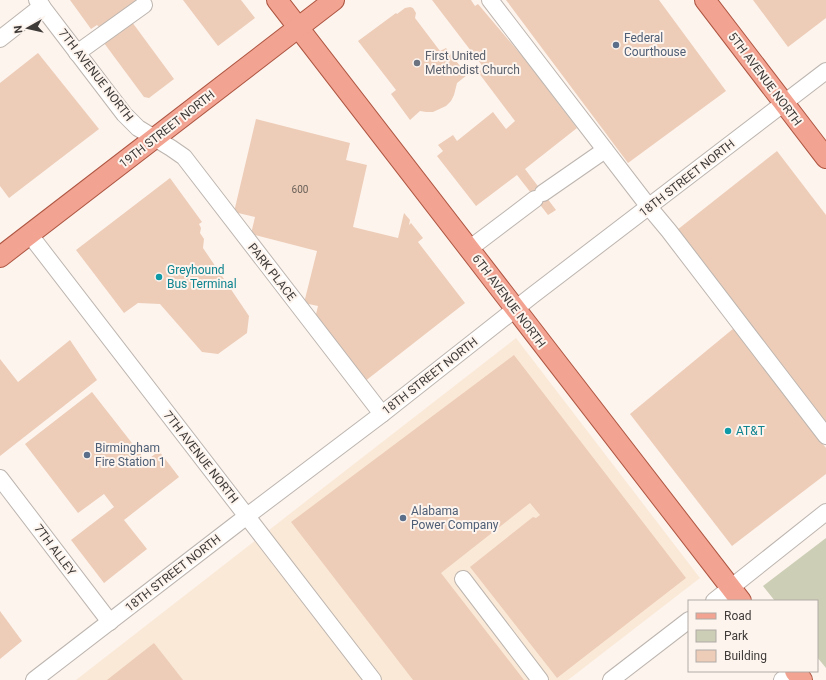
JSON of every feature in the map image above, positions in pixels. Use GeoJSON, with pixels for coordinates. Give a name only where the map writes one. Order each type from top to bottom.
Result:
{"type":"FeatureCollection","features":[{"type":"Feature","properties":{"kind":"main road","name":"6TH AVENUE NORTH"},"geometry":{"type":"LineString","coordinates":[[277,0],[736,595]]}},
{"type":"Feature","properties":{"kind":"main road","name":"19TH STREET NORTH"},"geometry":{"type":"LineString","coordinates":[[0,257],[334,0]]}},
{"type":"Feature","properties":{"kind":"main road","name":"5TH AVENUE NORTH"},"geometry":{"type":"LineString","coordinates":[[705,0],[826,158]]}},
{"type":"Feature","properties":{"kind":"main road"},"geometry":{"type":"LineString","coordinates":[[795,672],[802,680]]}},
{"type":"Feature","properties":{"kind":"street"},"geometry":{"type":"LineString","coordinates":[[490,0],[826,436]]}},
{"type":"Feature","properties":{"kind":"street"},"geometry":{"type":"LineString","coordinates":[[0,39],[39,3]]}},
{"type":"Feature","properties":{"kind":"street","name":"7TH AVENUE NORTH"},"geometry":{"type":"LineString","coordinates":[[39,3],[124,114],[138,128],[154,139]]}},
{"type":"Feature","properties":{"kind":"street"},"geometry":{"type":"LineString","coordinates":[[77,53],[144,5]]}},
{"type":"Feature","properties":{"kind":"street","name":"18TH STREET NORTH"},"geometry":{"type":"LineString","coordinates":[[34,680],[382,414],[516,308],[826,72]]}},
{"type":"Feature","properties":{"kind":"street","name":"PARK PLACE"},"geometry":{"type":"LineString","coordinates":[[154,139],[184,157],[382,414]]}},
{"type":"Feature","properties":{"kind":"street"},"geometry":{"type":"LineString","coordinates":[[469,248],[539,196],[605,150]]}},
{"type":"Feature","properties":{"kind":"street","name":"7TH AVENUE NORTH"},"geometry":{"type":"LineString","coordinates":[[30,235],[372,680]]}},
{"type":"Feature","properties":{"kind":"street","name":"7TH ALLEY"},"geometry":{"type":"LineString","coordinates":[[0,478],[110,622]]}},
{"type":"Feature","properties":{"kind":"street"},"geometry":{"type":"LineString","coordinates":[[718,600],[736,595],[826,512]]}},
{"type":"Feature","properties":{"kind":"street"},"geometry":{"type":"LineString","coordinates":[[463,578],[531,656],[540,680]]}},
{"type":"Feature","properties":{"kind":"street"},"geometry":{"type":"LineString","coordinates":[[614,679],[688,621]]}},
{"type":"Feature","properties":{"kind":"street"},"geometry":{"type":"LineString","coordinates":[[782,680],[793,672]]}},
{"type":"Feature","properties":{"kind":"shaded area"},"geometry":{"type":"Polygon","coordinates":[[[516,338],[700,578],[568,680],[76,680],[516,338]]]}},
{"type":"Feature","properties":{"kind":"green space"},"geometry":{"type":"Polygon","coordinates":[[[826,538],[826,668],[818,658],[818,600],[774,600],[763,586],[826,538]]]}},
{"type":"Feature","properties":{"kind":"building"},"geometry":{"type":"Polygon","coordinates":[[[70,0],[139,0],[101,29],[97,25],[91,29],[70,0]]]}},
{"type":"Feature","properties":{"kind":"building"},"geometry":{"type":"Polygon","coordinates":[[[183,0],[241,0],[255,18],[218,46],[183,0]]]}},
{"type":"Feature","properties":{"kind":"building","name":"First United Methodist Church"},"geometry":{"type":"Polygon","coordinates":[[[432,0],[471,0],[475,6],[478,4],[523,57],[577,128],[525,169],[556,210],[548,215],[517,175],[476,206],[437,156],[443,151],[438,145],[453,135],[457,141],[493,112],[506,129],[515,121],[478,72],[484,68],[432,0]]]}},
{"type":"Feature","properties":{"kind":"building","name":"Federal Courthouse"},"geometry":{"type":"Polygon","coordinates":[[[506,0],[659,0],[726,91],[628,163],[506,0]]]}},
{"type":"Feature","properties":{"kind":"building"},"geometry":{"type":"Polygon","coordinates":[[[753,0],[826,0],[826,18],[788,47],[753,0]]]}},
{"type":"Feature","properties":{"kind":"building","name":"First United Methodist Church"},"geometry":{"type":"Polygon","coordinates":[[[405,8],[413,8],[416,13],[415,18],[440,51],[446,48],[467,75],[457,83],[454,95],[446,106],[433,112],[420,111],[410,120],[391,94],[396,90],[358,41],[396,13],[397,14],[405,8]]]}},
{"type":"Feature","properties":{"kind":"building"},"geometry":{"type":"Polygon","coordinates":[[[132,22],[174,79],[149,98],[144,97],[104,43],[132,22]]]}},
{"type":"Feature","properties":{"kind":"building"},"geometry":{"type":"Polygon","coordinates":[[[38,53],[99,129],[9,198],[0,186],[0,83],[38,53]]]}},
{"type":"Feature","properties":{"kind":"building"},"geometry":{"type":"Polygon","coordinates":[[[256,119],[350,143],[346,160],[367,165],[353,227],[398,238],[404,213],[410,220],[409,225],[411,223],[423,238],[418,242],[465,303],[364,382],[315,318],[318,306],[304,303],[317,251],[251,234],[255,217],[234,212],[256,119]]]}},
{"type":"Feature","properties":{"kind":"building"},"geometry":{"type":"Polygon","coordinates":[[[777,151],[826,215],[826,435],[677,230],[777,151]]]}},
{"type":"Feature","properties":{"kind":"building","name":"Greyhound Bus Terminal"},"geometry":{"type":"Polygon","coordinates":[[[170,178],[202,222],[199,224],[201,228],[200,233],[204,239],[203,248],[249,316],[247,333],[218,354],[202,352],[160,304],[138,303],[124,313],[76,250],[170,178]]]}},
{"type":"Feature","properties":{"kind":"building","name":"AT&T"},"geometry":{"type":"Polygon","coordinates":[[[734,328],[826,448],[826,474],[732,546],[630,414],[734,328]]]}},
{"type":"Feature","properties":{"kind":"building"},"geometry":{"type":"Polygon","coordinates":[[[70,340],[97,380],[0,456],[0,359],[18,382],[70,340]]]}},
{"type":"Feature","properties":{"kind":"building","name":"Alabama Power Company"},"geometry":{"type":"Polygon","coordinates":[[[514,355],[686,578],[557,678],[470,567],[533,517],[536,518],[540,515],[530,503],[441,573],[524,680],[413,680],[291,522],[514,355]]]}},
{"type":"Feature","properties":{"kind":"building"},"geometry":{"type":"Polygon","coordinates":[[[92,392],[146,461],[159,451],[179,477],[124,520],[147,549],[104,583],[71,540],[114,507],[104,494],[78,513],[25,444],[92,392]]]}},
{"type":"Feature","properties":{"kind":"building"},"geometry":{"type":"Polygon","coordinates":[[[0,611],[22,641],[0,659],[0,611]]]}},
{"type":"Feature","properties":{"kind":"building"},"geometry":{"type":"Polygon","coordinates":[[[154,643],[183,680],[107,680],[154,643]]]}},
{"type":"Feature","properties":{"kind":"place","name":"Federal Courthouse"},"geometry":{"type":"Point","coordinates":[616,45]}},
{"type":"Feature","properties":{"kind":"place","name":"First United Methodist Church"},"geometry":{"type":"Point","coordinates":[417,63]}},
{"type":"Feature","properties":{"kind":"place","name":"Greyhound Bus Terminal"},"geometry":{"type":"Point","coordinates":[159,277]}},
{"type":"Feature","properties":{"kind":"place","name":"AT&T"},"geometry":{"type":"Point","coordinates":[728,431]}},
{"type":"Feature","properties":{"kind":"place","name":"Birmingham Fire Station 1"},"geometry":{"type":"Point","coordinates":[87,455]}},
{"type":"Feature","properties":{"kind":"place","name":"Alabama Power Company"},"geometry":{"type":"Point","coordinates":[403,518]}}]}
